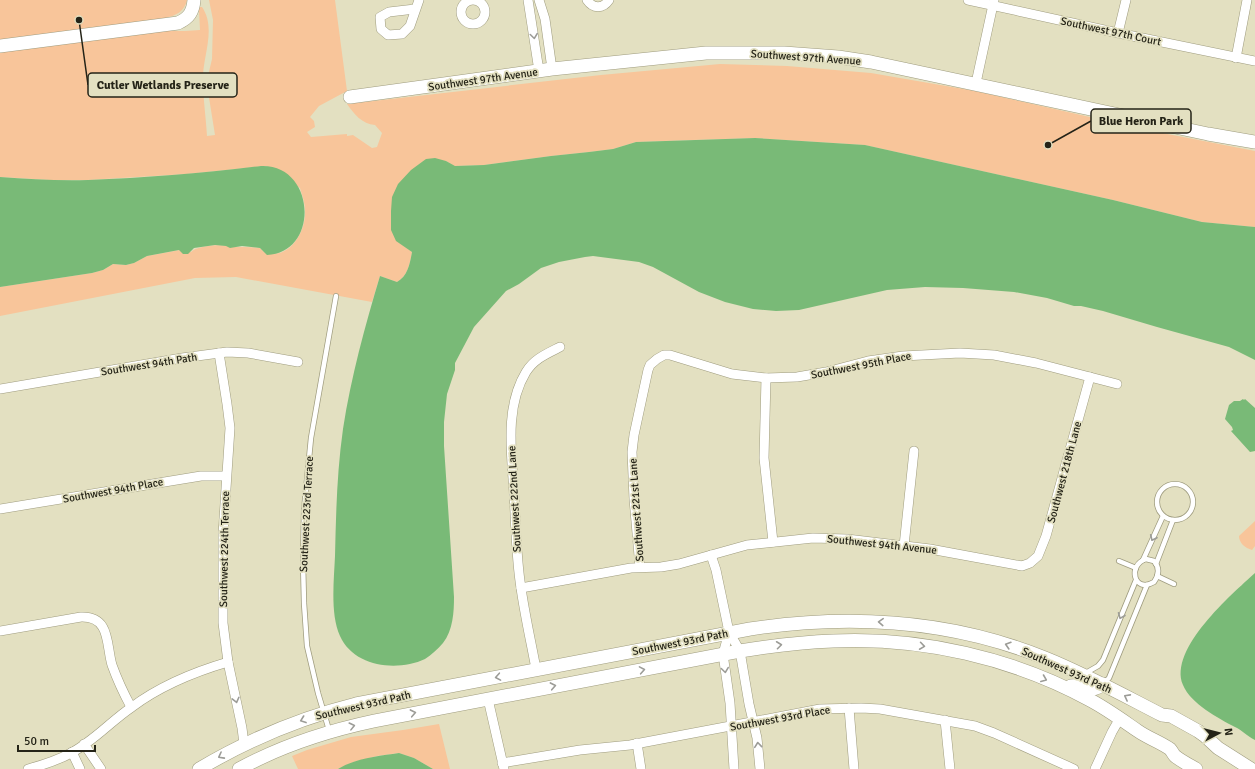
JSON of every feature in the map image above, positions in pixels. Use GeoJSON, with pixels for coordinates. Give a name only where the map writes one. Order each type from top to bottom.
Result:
{"type":"FeatureCollection","features":[{"type":"Feature","properties":{"kind":"street"},"geometry":{"type":"LineString","coordinates":[[0,46],[171,24],[182,21],[186,18],[190,13],[194,0]]}},
{"type":"Feature","properties":{"kind":"street"},"geometry":{"type":"LineString","coordinates":[[415,9],[419,0]]}},
{"type":"Feature","properties":{"kind":"street"},"geometry":{"type":"LineString","coordinates":[[528,0],[539,72]]}},
{"type":"Feature","properties":{"kind":"street"},"geometry":{"type":"LineString","coordinates":[[539,0],[545,18],[552,70]]}},
{"type":"Feature","properties":{"kind":"street"},"geometry":{"type":"LineString","coordinates":[[587,0],[590,4],[597,7],[604,6],[609,0]]}},
{"type":"Feature","properties":{"kind":"street","name":"Southwest 97th Court"},"geometry":{"type":"LineString","coordinates":[[968,0],[994,3],[1118,33],[1255,61]]}},
{"type":"Feature","properties":{"kind":"street"},"geometry":{"type":"LineString","coordinates":[[1118,33],[1126,0]]}},
{"type":"Feature","properties":{"kind":"street"},"geometry":{"type":"LineString","coordinates":[[1236,58],[1247,0]]}},
{"type":"Feature","properties":{"kind":"street"},"geometry":{"type":"LineString","coordinates":[[976,83],[994,3]]}},
{"type":"Feature","properties":{"kind":"street","name":"Southwest 97th Avenue"},"geometry":{"type":"LineString","coordinates":[[350,97],[552,70],[706,53],[771,53],[853,59],[976,83],[1200,132],[1255,142]]}},
{"type":"Feature","properties":{"kind":"street","name":"Southwest 222nd Lane"},"geometry":{"type":"LineString","coordinates":[[536,669],[518,565],[511,452],[512,419],[517,394],[525,373],[531,364],[539,357],[560,347]]}},
{"type":"Feature","properties":{"kind":"street","name":"Southwest 94th Path"},"geometry":{"type":"LineString","coordinates":[[0,389],[219,353],[241,352],[298,362]]}},
{"type":"Feature","properties":{"kind":"street","name":"Southwest 224th Terrace"},"geometry":{"type":"LineString","coordinates":[[219,353],[230,421],[222,557],[223,623],[228,662],[240,715],[244,744]]}},
{"type":"Feature","properties":{"kind":"street","name":"Southwest 95th Place"},"geometry":{"type":"LineString","coordinates":[[654,360],[664,355],[674,355],[727,373],[766,378],[810,376],[886,358],[903,356],[945,353],[987,355],[1049,366],[1117,384]]}},
{"type":"Feature","properties":{"kind":"street","name":"Southwest 221st Lane"},"geometry":{"type":"LineString","coordinates":[[640,567],[634,499],[632,452],[646,377],[649,367],[654,360]]}},
{"type":"Feature","properties":{"kind":"street","name":"Southwest 218th Lane"},"geometry":{"type":"LineString","coordinates":[[1030,563],[1038,556],[1046,536],[1090,377]]}},
{"type":"Feature","properties":{"kind":"street"},"geometry":{"type":"LineString","coordinates":[[766,378],[764,458],[773,542]]}},
{"type":"Feature","properties":{"kind":"street"},"geometry":{"type":"LineString","coordinates":[[904,546],[914,452]]}},
{"type":"Feature","properties":{"kind":"street","name":"Southwest 94th Place"},"geometry":{"type":"LineString","coordinates":[[0,509],[202,476],[226,476]]}},
{"type":"Feature","properties":{"kind":"street","name":"Southwest 94th Avenue"},"geometry":{"type":"LineString","coordinates":[[521,588],[598,573],[640,567],[674,565],[739,547],[813,538],[837,538],[954,552],[1016,566],[1030,563]]}},
{"type":"Feature","properties":{"kind":"street"},"geometry":{"type":"LineString","coordinates":[[711,555],[716,570],[729,632],[740,651],[757,738],[760,769]]}},
{"type":"Feature","properties":{"kind":"street"},"geometry":{"type":"LineString","coordinates":[[0,631],[81,617],[89,617],[99,622],[106,633],[114,671],[131,707]]}},
{"type":"Feature","properties":{"kind":"street","name":"Southwest 93rd Path"},"geometry":{"type":"LineString","coordinates":[[199,769],[244,744],[275,730],[324,713],[375,700],[729,632],[773,625],[822,621],[873,621],[917,625],[954,631],[1009,645],[1044,658],[1083,674],[1162,715],[1171,716],[1198,731],[1218,748],[1251,769]]}},
{"type":"Feature","properties":{"kind":"street"},"geometry":{"type":"LineString","coordinates":[[729,632],[723,654],[730,703],[734,769]]}},
{"type":"Feature","properties":{"kind":"street","name":"Southwest 93rd Path"},"geometry":{"type":"LineString","coordinates":[[239,769],[285,748],[330,732],[374,721],[740,651],[815,641],[853,640],[892,642],[947,650],[1020,670],[1063,687],[1090,700],[1120,718],[1139,732],[1146,741],[1156,748],[1167,755],[1176,756],[1196,769]]}},
{"type":"Feature","properties":{"kind":"street"},"geometry":{"type":"LineString","coordinates":[[28,769],[72,752],[131,707],[179,680],[228,662]]}},
{"type":"Feature","properties":{"kind":"street"},"geometry":{"type":"LineString","coordinates":[[1063,687],[1077,685],[1094,690],[1098,689],[1103,684]]}},
{"type":"Feature","properties":{"kind":"street"},"geometry":{"type":"LineString","coordinates":[[488,699],[503,766]]}},
{"type":"Feature","properties":{"kind":"street"},"geometry":{"type":"LineString","coordinates":[[848,708],[854,769]]}},
{"type":"Feature","properties":{"kind":"street","name":"Southwest 93rd Place"},"geometry":{"type":"LineString","coordinates":[[503,766],[820,710],[848,708],[880,709],[975,726],[1074,769]]}},
{"type":"Feature","properties":{"kind":"street"},"geometry":{"type":"LineString","coordinates":[[1095,769],[1120,718]]}},
{"type":"Feature","properties":{"kind":"street"},"geometry":{"type":"LineString","coordinates":[[945,720],[950,769]]}},
{"type":"Feature","properties":{"kind":"street"},"geometry":{"type":"LineString","coordinates":[[638,743],[641,769]]}},
{"type":"Feature","properties":{"kind":"street"},"geometry":{"type":"LineString","coordinates":[[84,744],[102,769]]}},
{"type":"Feature","properties":{"kind":"street"},"geometry":{"type":"LineString","coordinates":[[72,752],[80,769]]}},
{"type":"Feature","properties":{"kind":"lane","name":"Southwest 223rd Terrace"},"geometry":{"type":"LineString","coordinates":[[330,732],[310,660],[305,625],[303,590],[304,510],[315,410],[336,296]]}},
{"type":"Feature","properties":{"kind":"lane"},"geometry":{"type":"LineString","coordinates":[[1173,484],[1184,487],[1189,491],[1192,496],[1192,508],[1185,517],[1179,520],[1173,520],[1163,516],[1158,506],[1159,495],[1162,490],[1173,484]]}},
{"type":"Feature","properties":{"kind":"lane"},"geometry":{"type":"LineString","coordinates":[[1083,674],[1098,666],[1104,658],[1136,580],[1136,568],[1143,560],[1163,516]]}},
{"type":"Feature","properties":{"kind":"lane"},"geometry":{"type":"LineString","coordinates":[[1156,564],[1173,520]]}},
{"type":"Feature","properties":{"kind":"lane"},"geometry":{"type":"LineString","coordinates":[[1136,580],[1141,584],[1147,585],[1154,582],[1157,576],[1158,570],[1156,564],[1151,560],[1143,560]]}},
{"type":"Feature","properties":{"kind":"lane"},"geometry":{"type":"LineString","coordinates":[[1119,561],[1136,568]]}},
{"type":"Feature","properties":{"kind":"lane"},"geometry":{"type":"LineString","coordinates":[[1157,576],[1174,584]]}},
{"type":"Feature","properties":{"kind":"lane"},"geometry":{"type":"LineString","coordinates":[[1103,684],[1109,678],[1147,585]]}},
{"type":"Feature","properties":{"kind":"shaded area"},"geometry":{"type":"Polygon","coordinates":[[[0,0],[187,0],[181,11],[162,19],[0,40],[0,0]]]}},
{"type":"Feature","properties":{"kind":"shaded area"},"geometry":{"type":"Polygon","coordinates":[[[209,0],[335,0],[347,91],[319,106],[310,117],[314,121],[315,127],[307,132],[311,137],[347,134],[347,136],[353,135],[372,148],[377,147],[382,133],[375,125],[362,121],[347,104],[601,75],[720,64],[787,66],[871,73],[975,91],[1147,130],[1255,151],[1255,227],[1202,222],[1113,200],[865,145],[755,138],[636,142],[613,149],[484,165],[454,166],[446,161],[405,246],[412,252],[406,273],[397,282],[380,276],[372,302],[236,277],[195,278],[0,316],[0,287],[92,273],[103,270],[113,264],[126,265],[134,263],[147,256],[180,250],[191,252],[198,248],[208,246],[223,245],[232,247],[260,248],[264,252],[280,253],[296,241],[302,229],[305,216],[300,188],[266,166],[187,174],[88,180],[50,180],[0,177],[0,51],[162,31],[200,30],[200,7],[202,7],[206,16],[209,34],[203,71],[203,94],[207,136],[215,135],[207,85],[212,59],[213,20],[209,0]]]}},
{"type":"Feature","properties":{"kind":"shaded area"},"geometry":{"type":"Polygon","coordinates":[[[755,138],[865,145],[1113,200],[1202,222],[1255,227],[1255,360],[1229,347],[1103,311],[1014,292],[925,287],[887,290],[799,310],[776,311],[753,309],[725,302],[699,292],[653,267],[639,262],[593,256],[559,262],[541,268],[519,284],[506,291],[474,327],[455,363],[455,370],[447,394],[444,422],[444,446],[454,597],[452,621],[446,638],[432,654],[425,659],[414,663],[389,666],[377,664],[355,654],[340,636],[335,618],[334,607],[336,508],[339,461],[346,410],[354,371],[380,276],[397,282],[401,279],[408,269],[412,252],[396,241],[391,230],[392,197],[398,184],[411,170],[426,159],[435,158],[446,161],[455,166],[484,165],[613,149],[636,142],[755,138]]]}},
{"type":"Feature","properties":{"kind":"shaded area"},"geometry":{"type":"Polygon","coordinates":[[[261,166],[279,169],[293,179],[301,193],[304,209],[303,225],[296,240],[284,251],[267,255],[260,248],[242,246],[230,248],[215,245],[194,248],[188,254],[183,254],[179,250],[147,256],[134,263],[126,265],[113,264],[103,270],[92,273],[0,287],[0,177],[88,180],[174,175],[261,166]]]}},
{"type":"Feature","properties":{"kind":"shaded area"},"geometry":{"type":"Polygon","coordinates":[[[1243,399],[1255,408],[1255,451],[1250,452],[1231,431],[1233,430],[1232,427],[1225,419],[1229,405],[1234,401],[1240,401],[1243,399]]]}},
{"type":"Feature","properties":{"kind":"shaded area"},"geometry":{"type":"Polygon","coordinates":[[[1255,521],[1255,546],[1252,550],[1243,545],[1239,536],[1255,521]]]}},
{"type":"Feature","properties":{"kind":"shaded area"},"geometry":{"type":"Polygon","coordinates":[[[1255,573],[1255,740],[1238,728],[1213,715],[1198,704],[1183,685],[1181,671],[1185,655],[1193,639],[1205,623],[1232,594],[1255,573]]]}},
{"type":"Feature","properties":{"kind":"shaded area"},"geometry":{"type":"Polygon","coordinates":[[[439,724],[450,769],[433,769],[414,758],[399,753],[377,756],[354,762],[338,769],[298,769],[292,756],[351,737],[439,724]]]}},
{"type":"Feature","properties":{"kind":"shaded area"},"geometry":{"type":"Polygon","coordinates":[[[399,753],[414,758],[433,769],[338,769],[352,762],[376,756],[399,753]]]}},
{"type":"Feature","properties":{"kind":"place","name":"Cutler Wetlands Preserve"},"geometry":{"type":"Point","coordinates":[79,20]}},
{"type":"Feature","properties":{"kind":"place","name":"Blue Heron Park"},"geometry":{"type":"Point","coordinates":[1048,145]}}]}
